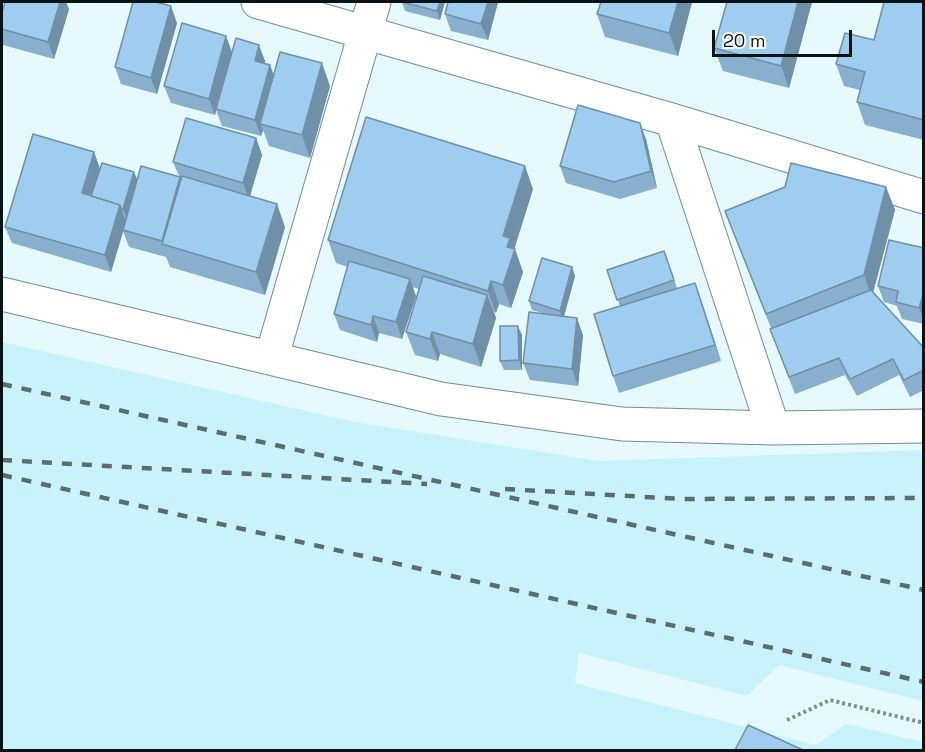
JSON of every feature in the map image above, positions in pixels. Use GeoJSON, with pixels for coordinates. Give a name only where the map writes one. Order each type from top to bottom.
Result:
{"type":"FeatureCollection","features":[{"type":"Feature","properties":{"kind":"street"},"geometry":{"type":"LineString","coordinates":[[258,2],[370,17],[672,120],[924,196]]}},
{"type":"Feature","properties":{"kind":"street"},"geometry":{"type":"LineString","coordinates":[[272,356],[370,17]]}},
{"type":"Feature","properties":{"kind":"street"},"geometry":{"type":"LineString","coordinates":[[672,120],[773,428]]}},
{"type":"Feature","properties":{"kind":"street"},"geometry":{"type":"LineString","coordinates":[[2,294],[272,356],[441,399],[475,404],[622,424],[773,428],[924,426]]}},
{"type":"Feature","properties":{"kind":"path"},"geometry":{"type":"LineString","coordinates":[[788,720],[830,700],[924,723]]}},
{"type":"Feature","properties":{"kind":"shaded area"},"geometry":{"type":"Polygon","coordinates":[[[2,342],[355,422],[599,461],[923,450],[923,701],[779,665],[747,696],[579,653],[575,683],[816,745],[846,724],[923,742],[923,750],[2,750],[2,342]]]}},
{"type":"Feature","properties":{"kind":"building"},"geometry":{"type":"Polygon","coordinates":[[[5,2],[60,2],[48,42],[2,29],[5,2]]]}},
{"type":"Feature","properties":{"kind":"building"},"geometry":{"type":"Polygon","coordinates":[[[133,2],[156,2],[171,6],[151,78],[115,67],[133,2]]]}},
{"type":"Feature","properties":{"kind":"building"},"geometry":{"type":"Polygon","coordinates":[[[402,2],[440,2],[437,11],[402,2]]]}},
{"type":"Feature","properties":{"kind":"building"},"geometry":{"type":"Polygon","coordinates":[[[448,2],[488,2],[481,24],[445,14],[448,2]]]}},
{"type":"Feature","properties":{"kind":"building"},"geometry":{"type":"Polygon","coordinates":[[[601,2],[678,2],[669,33],[597,14],[601,2]]]}},
{"type":"Feature","properties":{"kind":"building"},"geometry":{"type":"Polygon","coordinates":[[[727,2],[798,2],[781,66],[714,48],[727,2]]]}},
{"type":"Feature","properties":{"kind":"building"},"geometry":{"type":"Polygon","coordinates":[[[884,2],[924,2],[924,120],[857,102],[865,72],[836,64],[845,33],[874,40],[884,2]]]}},
{"type":"Feature","properties":{"kind":"building"},"geometry":{"type":"Polygon","coordinates":[[[182,23],[226,36],[209,99],[164,86],[182,23]]]}},
{"type":"Feature","properties":{"kind":"building"},"geometry":{"type":"Polygon","coordinates":[[[236,38],[259,45],[255,61],[270,65],[255,120],[216,109],[236,38]]]}},
{"type":"Feature","properties":{"kind":"building"},"geometry":{"type":"Polygon","coordinates":[[[280,52],[322,63],[302,135],[260,124],[280,52]]]}},
{"type":"Feature","properties":{"kind":"building"},"geometry":{"type":"Polygon","coordinates":[[[578,105],[640,123],[651,171],[614,182],[560,166],[578,105]]]}},
{"type":"Feature","properties":{"kind":"building"},"geometry":{"type":"Polygon","coordinates":[[[366,117],[525,166],[503,236],[510,238],[507,247],[515,249],[503,285],[491,281],[488,291],[328,240],[366,117]]]}},
{"type":"Feature","properties":{"kind":"building"},"geometry":{"type":"Polygon","coordinates":[[[186,118],[256,138],[243,183],[173,162],[186,118]]]}},
{"type":"Feature","properties":{"kind":"building"},"geometry":{"type":"Polygon","coordinates":[[[33,134],[94,152],[82,193],[120,205],[105,255],[5,227],[33,134]]]}},
{"type":"Feature","properties":{"kind":"building"},"geometry":{"type":"Polygon","coordinates":[[[102,163],[134,172],[123,209],[120,205],[91,196],[102,163]]]}},
{"type":"Feature","properties":{"kind":"building"},"geometry":{"type":"Polygon","coordinates":[[[791,163],[886,187],[864,275],[766,314],[725,211],[785,187],[791,163]]]}},
{"type":"Feature","properties":{"kind":"building"},"geometry":{"type":"Polygon","coordinates":[[[141,166],[180,177],[162,241],[123,230],[141,166]]]}},
{"type":"Feature","properties":{"kind":"building"},"geometry":{"type":"Polygon","coordinates":[[[182,176],[277,204],[256,272],[162,244],[182,176]]]}},
{"type":"Feature","properties":{"kind":"building"},"geometry":{"type":"Polygon","coordinates":[[[889,240],[924,248],[924,291],[919,308],[896,302],[898,291],[878,286],[889,240]]]}},
{"type":"Feature","properties":{"kind":"building"},"geometry":{"type":"Polygon","coordinates":[[[664,251],[674,280],[617,300],[607,270],[664,251]]]}},
{"type":"Feature","properties":{"kind":"building"},"geometry":{"type":"Polygon","coordinates":[[[542,258],[572,267],[560,311],[529,301],[542,258]]]}},
{"type":"Feature","properties":{"kind":"building"},"geometry":{"type":"Polygon","coordinates":[[[349,261],[410,279],[396,322],[373,316],[371,325],[334,314],[349,261]]]}},
{"type":"Feature","properties":{"kind":"building"},"geometry":{"type":"Polygon","coordinates":[[[423,276],[487,295],[473,344],[432,332],[430,339],[406,332],[423,276]]]}},
{"type":"Feature","properties":{"kind":"building"},"geometry":{"type":"Polygon","coordinates":[[[695,283],[715,345],[613,376],[594,314],[695,283]]]}},
{"type":"Feature","properties":{"kind":"building"},"geometry":{"type":"Polygon","coordinates":[[[871,290],[924,348],[924,370],[904,380],[893,359],[850,379],[839,358],[789,377],[770,329],[871,290]]]}},
{"type":"Feature","properties":{"kind":"building"},"geometry":{"type":"Polygon","coordinates":[[[529,312],[577,318],[572,369],[523,363],[529,312]]]}},
{"type":"Feature","properties":{"kind":"building"},"geometry":{"type":"Polygon","coordinates":[[[500,326],[518,326],[519,360],[500,361],[500,326]]]}},
{"type":"Feature","properties":{"kind":"building"},"geometry":{"type":"Polygon","coordinates":[[[748,725],[803,750],[735,750],[748,725]]]}},
{"type":"Feature","properties":{"kind":"railway"},"geometry":{"type":"LineString","coordinates":[[2,384],[924,590]]}},
{"type":"Feature","properties":{"kind":"railway"},"geometry":{"type":"LineString","coordinates":[[2,460],[427,484]]}},
{"type":"Feature","properties":{"kind":"railway"},"geometry":{"type":"LineString","coordinates":[[2,475],[924,682]]}},
{"type":"Feature","properties":{"kind":"railway"},"geometry":{"type":"LineString","coordinates":[[505,489],[682,499],[924,498]]}}]}
